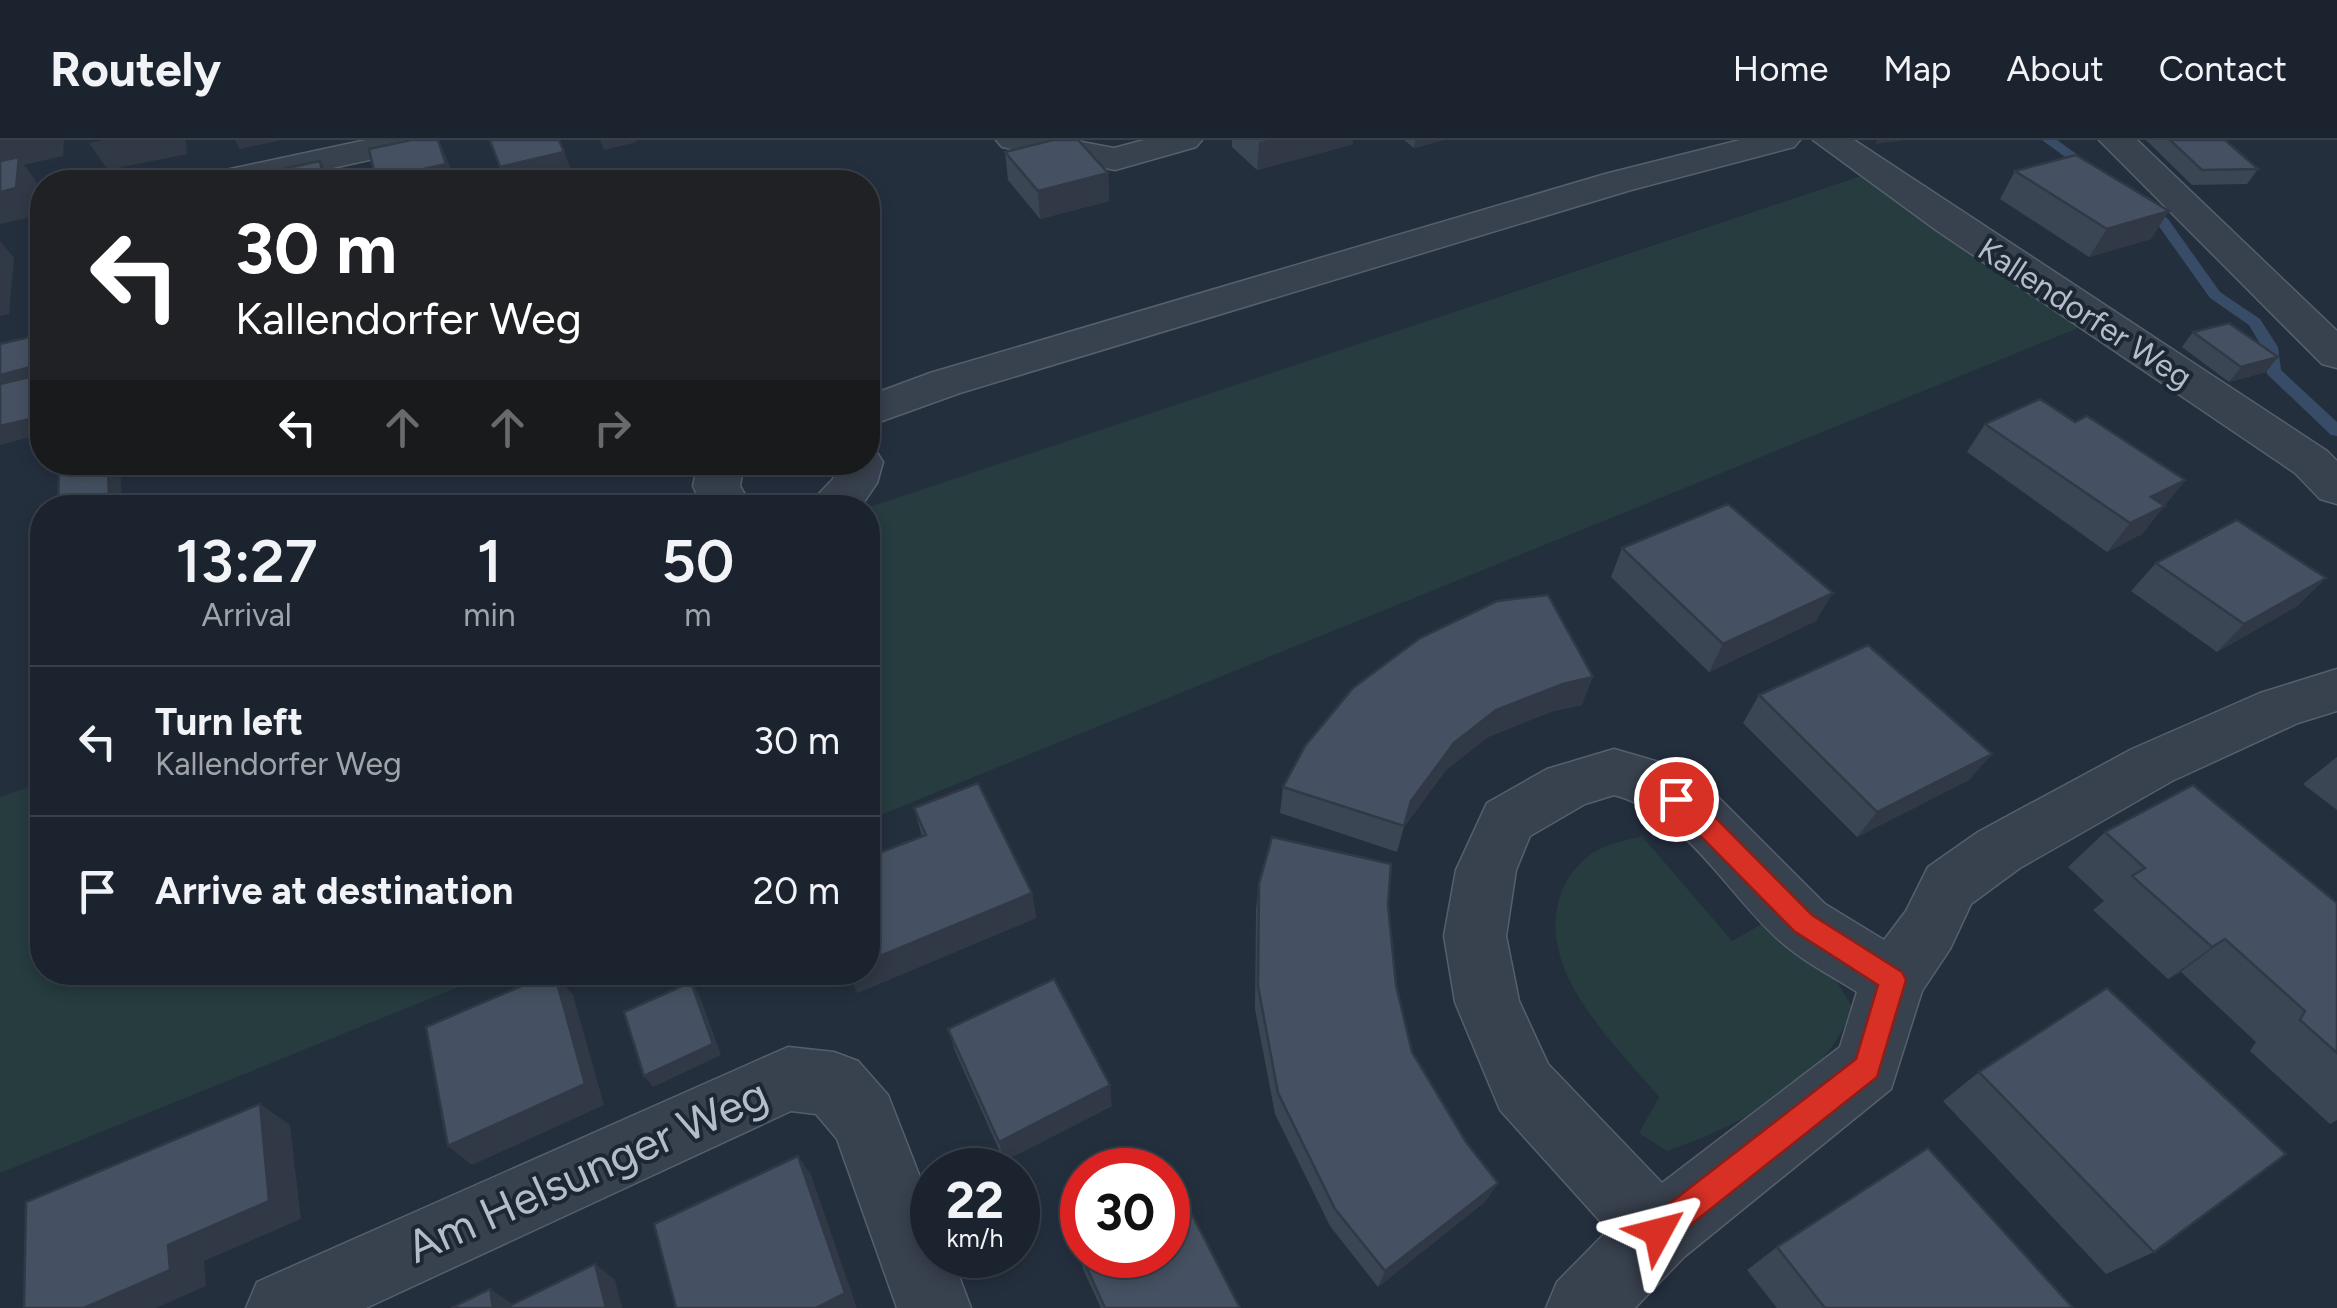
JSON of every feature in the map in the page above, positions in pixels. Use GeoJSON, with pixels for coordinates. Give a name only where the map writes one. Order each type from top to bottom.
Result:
{"type":"FeatureCollection","features":[{"type":"Feature","properties":{"kind":"street"},"geometry":{"type":"LineString","coordinates":[[276,170],[416,140]]}},
{"type":"Feature","properties":{"kind":"street"},"geometry":{"type":"LineString","coordinates":[[1014,140],[1115,159],[1184,140]]}},
{"type":"Feature","properties":{"kind":"street"},"geometry":{"type":"LineString","coordinates":[[880,407],[945,383],[1618,182],[1782,140]]}},
{"type":"Feature","properties":{"kind":"street","name":"Kallendorfer Weg"},"geometry":{"type":"LineString","coordinates":[[1831,140],[2310,462],[2337,488]]}},
{"type":"Feature","properties":{"kind":"street"},"geometry":{"type":"LineString","coordinates":[[2117,140],[2337,355]]}},
{"type":"Feature","properties":{"kind":"street"},"geometry":{"type":"LineString","coordinates":[[1583,1308],[1658,1232],[1867,1067],[1892,980],[1928,930],[1948,886],[1999,850],[2174,783],[2278,708],[2337,690]]}},
{"type":"Feature","properties":{"kind":"street"},"geometry":{"type":"LineString","coordinates":[[1658,1232],[1524,1088],[1487,1002],[1475,936],[1486,870],[1508,820],[1568,786],[1614,772],[1656,783],[1697,814],[1803,923],[1892,980]]}},
{"type":"Feature","properties":{"kind":"street","name":"Am Helsunger Weg"},"geometry":{"type":"LineString","coordinates":[[283,1308],[788,1079],[834,1084],[864,1119],[934,1308]]}},
{"type":"Feature","properties":{"kind":"green space"},"geometry":{"type":"Polygon","coordinates":[[[1876,171],[2098,320],[880,815],[880,504],[1876,171]]]}},
{"type":"Feature","properties":{"kind":"green space"},"geometry":{"type":"Polygon","coordinates":[[[30,787],[30,985],[463,985],[0,1173],[0,797],[30,787]]]}},
{"type":"Feature","properties":{"kind":"green space"},"geometry":{"type":"Polygon","coordinates":[[[1642,836],[1732,941],[1769,920],[1830,970],[1852,1007],[1823,1058],[1777,1098],[1722,1129],[1667,1151],[1639,1133],[1659,1097],[1584,1005],[1559,952],[1556,925],[1560,897],[1579,864],[1603,848],[1642,836]]]}},
{"type":"Feature","properties":{"kind":"building"},"geometry":{"type":"Polygon","coordinates":[[[411,140],[438,140],[446,164],[420,170],[374,170],[369,149],[411,140]]]}},
{"type":"Feature","properties":{"kind":"building"},"geometry":{"type":"Polygon","coordinates":[[[490,140],[559,140],[564,152],[500,167],[490,140]]]}},
{"type":"Feature","properties":{"kind":"building"},"geometry":{"type":"Polygon","coordinates":[[[1053,140],[1078,140],[1108,173],[1038,191],[1005,152],[1053,140]]]}},
{"type":"Feature","properties":{"kind":"building"},"geometry":{"type":"Polygon","coordinates":[[[2170,140],[2225,140],[2258,169],[2202,170],[2170,140]]]}},
{"type":"Feature","properties":{"kind":"building"},"geometry":{"type":"Polygon","coordinates":[[[2076,155],[2169,211],[2107,229],[2015,171],[2076,155]]]}},
{"type":"Feature","properties":{"kind":"building"},"geometry":{"type":"Polygon","coordinates":[[[19,157],[16,188],[0,192],[0,161],[19,157]]]}},
{"type":"Feature","properties":{"kind":"building"},"geometry":{"type":"Polygon","coordinates":[[[320,161],[322,170],[277,170],[320,161]]]}},
{"type":"Feature","properties":{"kind":"building"},"geometry":{"type":"Polygon","coordinates":[[[2229,323],[2278,357],[2241,367],[2193,332],[2229,323]]]}},
{"type":"Feature","properties":{"kind":"building"},"geometry":{"type":"Polygon","coordinates":[[[30,337],[30,367],[0,375],[0,344],[30,337]]]}},
{"type":"Feature","properties":{"kind":"building"},"geometry":{"type":"Polygon","coordinates":[[[30,377],[30,419],[0,426],[0,384],[30,377]]]}},
{"type":"Feature","properties":{"kind":"building"},"geometry":{"type":"Polygon","coordinates":[[[2040,399],[2075,422],[2087,416],[2185,480],[2151,497],[2165,506],[2130,523],[1985,424],[2040,399]]]}},
{"type":"Feature","properties":{"kind":"building"},"geometry":{"type":"Polygon","coordinates":[[[59,475],[108,475],[109,495],[58,495],[59,475]]]}},
{"type":"Feature","properties":{"kind":"building"},"geometry":{"type":"Polygon","coordinates":[[[1728,504],[1833,593],[1723,644],[1622,548],[1728,504]]]}},
{"type":"Feature","properties":{"kind":"building"},"geometry":{"type":"Polygon","coordinates":[[[2237,520],[2326,578],[2244,624],[2156,563],[2237,520]]]}},
{"type":"Feature","properties":{"kind":"building"},"geometry":{"type":"Polygon","coordinates":[[[1548,595],[1593,677],[1563,684],[1496,710],[1454,743],[1411,801],[1404,826],[1283,787],[1305,746],[1353,688],[1420,638],[1497,601],[1548,595]]]}},
{"type":"Feature","properties":{"kind":"building"},"geometry":{"type":"Polygon","coordinates":[[[1868,645],[1992,754],[1877,812],[1759,695],[1868,645]]]}},
{"type":"Feature","properties":{"kind":"building"},"geometry":{"type":"Polygon","coordinates":[[[978,783],[1032,893],[880,956],[880,852],[926,835],[914,808],[978,783]]]}},
{"type":"Feature","properties":{"kind":"building"},"geometry":{"type":"Polygon","coordinates":[[[2193,785],[2337,903],[2337,1053],[2300,1020],[2305,1011],[2225,939],[2212,947],[2132,876],[2145,868],[2105,832],[2193,785]]]}},
{"type":"Feature","properties":{"kind":"building"},"geometry":{"type":"Polygon","coordinates":[[[1272,837],[1391,864],[1388,905],[1396,985],[1412,1052],[1466,1142],[1498,1183],[1385,1271],[1335,1209],[1278,1093],[1258,986],[1259,884],[1272,837]]]}},
{"type":"Feature","properties":{"kind":"building"},"geometry":{"type":"Polygon","coordinates":[[[1054,979],[1110,1085],[999,1142],[948,1029],[1054,979]]]}},
{"type":"Feature","properties":{"kind":"building"},"geometry":{"type":"Polygon","coordinates":[[[524,985],[558,985],[585,1084],[448,1146],[426,1027],[524,985]]]}},
{"type":"Feature","properties":{"kind":"building"},"geometry":{"type":"Polygon","coordinates":[[[692,985],[713,1044],[644,1076],[624,1012],[692,985]]]}},
{"type":"Feature","properties":{"kind":"building"},"geometry":{"type":"Polygon","coordinates":[[[2107,988],[2286,1154],[2154,1252],[1979,1072],[2107,988]]]}},
{"type":"Feature","properties":{"kind":"building"},"geometry":{"type":"Polygon","coordinates":[[[260,1104],[269,1201],[168,1245],[170,1270],[84,1308],[24,1308],[26,1202],[260,1104]]]}},
{"type":"Feature","properties":{"kind":"building"},"geometry":{"type":"Polygon","coordinates":[[[1928,1148],[2073,1308],[1825,1308],[1777,1247],[1928,1148]]]}},
{"type":"Feature","properties":{"kind":"building"},"geometry":{"type":"Polygon","coordinates":[[[798,1156],[845,1293],[816,1308],[676,1308],[654,1224],[798,1156]]]}},
{"type":"Feature","properties":{"kind":"building"},"geometry":{"type":"Polygon","coordinates":[[[1190,1211],[1240,1308],[1105,1308],[1091,1278],[1190,1278],[1190,1211]]]}},
{"type":"Feature","properties":{"kind":"building"},"geometry":{"type":"Polygon","coordinates":[[[595,1264],[606,1308],[505,1308],[595,1264]]]}},
{"type":"Feature","properties":{"kind":"building"},"geometry":{"type":"Polygon","coordinates":[[[490,1289],[493,1308],[451,1308],[490,1289]]]}},
{"type":"Feature","properties":{"kind":"waterway"},"geometry":{"type":"LineString","coordinates":[[2048,140],[2092,170]]}},
{"type":"Feature","properties":{"kind":"waterway"},"geometry":{"type":"LineString","coordinates":[[2144,206],[2163,222],[2215,295],[2255,322],[2270,347],[2273,371],[2337,431]]}},
{"type":"Feature","properties":{"kind":"route"},"geometry":{"type":"LineString","coordinates":[[1658,1232],[1867,1067],[1892,980],[1803,923],[1697,814],[1676,799]]}}]}
